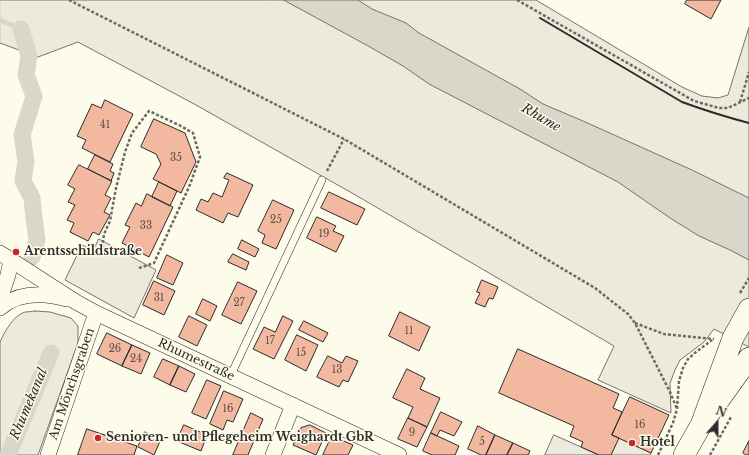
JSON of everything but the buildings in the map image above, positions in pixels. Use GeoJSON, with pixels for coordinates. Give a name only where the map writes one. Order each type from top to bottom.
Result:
{"type":"FeatureCollection","features":[{"type":"Feature","properties":{"kind":"street","name":"Rhumestraße"},"geometry":{"type":"LineString","coordinates":[[5,256],[76,302],[96,313],[399,455]]}},
{"type":"Feature","properties":{"kind":"street"},"geometry":{"type":"LineString","coordinates":[[0,299],[8,275],[5,256]]}},
{"type":"Feature","properties":{"kind":"street"},"geometry":{"type":"LineString","coordinates":[[0,308],[10,301],[29,295],[60,297],[76,302]]}},
{"type":"Feature","properties":{"kind":"street"},"geometry":{"type":"LineString","coordinates":[[701,425],[724,339],[749,309]]}},
{"type":"Feature","properties":{"kind":"street","name":"Am Mönchsgraben"},"geometry":{"type":"LineString","coordinates":[[48,455],[96,313]]}},
{"type":"Feature","properties":{"kind":"street"},"geometry":{"type":"LineString","coordinates":[[684,455],[701,425],[749,358]]}},
{"type":"Feature","properties":{"kind":"street"},"geometry":{"type":"LineString","coordinates":[[273,455],[293,405]]}},
{"type":"Feature","properties":{"kind":"lane"},"geometry":{"type":"LineString","coordinates":[[230,377],[322,180]]}},
{"type":"Feature","properties":{"kind":"path"},"geometry":{"type":"LineString","coordinates":[[69,0],[344,140],[595,288],[628,314],[635,324],[670,392],[676,409]]}},
{"type":"Feature","properties":{"kind":"path"},"geometry":{"type":"LineString","coordinates":[[517,0],[694,101],[720,108],[728,108],[749,98]]}},
{"type":"Feature","properties":{"kind":"path"},"geometry":{"type":"LineString","coordinates":[[740,102],[749,72]]}},
{"type":"Feature","properties":{"kind":"path"},"geometry":{"type":"LineString","coordinates":[[102,248],[104,234],[110,221],[125,152],[132,132],[149,111],[193,133],[200,157],[189,187],[154,263],[139,268]]}},
{"type":"Feature","properties":{"kind":"path"},"geometry":{"type":"LineString","coordinates":[[322,180],[344,140]]}},
{"type":"Feature","properties":{"kind":"path"},"geometry":{"type":"LineString","coordinates":[[635,324],[664,334],[724,339]]}},
{"type":"Feature","properties":{"kind":"path"},"geometry":{"type":"LineString","coordinates":[[658,455],[673,423],[679,381],[688,359],[696,352],[724,339]]}},
{"type":"Feature","properties":{"kind":"path"},"geometry":{"type":"LineString","coordinates":[[710,455],[733,413]]}},
{"type":"Feature","properties":{"kind":"shaded area"},"geometry":{"type":"Polygon","coordinates":[[[0,0],[536,0],[682,87],[702,96],[718,98],[728,95],[749,27],[749,347],[714,329],[704,342],[680,360],[670,383],[671,413],[598,380],[614,346],[352,193],[196,105],[78,42],[38,57],[0,43],[0,0]]]}},
{"type":"Feature","properties":{"kind":"shaded area"},"geometry":{"type":"Polygon","coordinates":[[[99,239],[156,270],[134,318],[65,280],[82,245],[93,250],[99,239]]]}},
{"type":"Feature","properties":{"kind":"shaded area"},"geometry":{"type":"Polygon","coordinates":[[[25,312],[50,312],[71,318],[78,326],[78,343],[38,455],[0,455],[0,342],[13,320],[25,312]]]}},
{"type":"Feature","properties":{"kind":"shaded area"},"geometry":{"type":"Polygon","coordinates":[[[554,435],[599,455],[545,455],[554,435]]]}},
{"type":"Feature","properties":{"kind":"shaded area"},"geometry":{"type":"Polygon","coordinates":[[[619,438],[651,453],[650,455],[611,455],[619,438]]]}},
{"type":"Feature","properties":{"kind":"water","name":"Rhume"},"geometry":{"type":"Polygon","coordinates":[[[284,0],[358,0],[372,9],[406,23],[419,33],[520,89],[543,104],[692,170],[749,198],[749,260],[699,236],[618,182],[429,84],[403,66],[284,0]]]}},
{"type":"Feature","properties":{"kind":"waterway"},"geometry":{"type":"LineString","coordinates":[[0,20],[21,29]]}},
{"type":"Feature","properties":{"kind":"waterway","name":"Rhumekanal"},"geometry":{"type":"LineString","coordinates":[[21,29],[29,56],[26,75],[34,96],[22,135],[26,161],[23,181],[32,198],[37,240],[32,257]]}},
{"type":"Feature","properties":{"kind":"waterway","name":"Rhumekanal"},"geometry":{"type":"LineString","coordinates":[[8,455],[51,353]]}},
{"type":"Feature","properties":{"kind":"wall"},"geometry":{"type":"LineString","coordinates":[[540,18],[682,102],[749,123]]}},
{"type":"Feature","properties":{"kind":"place","name":"Arentsschildstraße"},"geometry":{"type":"Point","coordinates":[16,252]}},
{"type":"Feature","properties":{"kind":"place","name":"Senioren- und Pflegeheim Weighardt GbR"},"geometry":{"type":"Point","coordinates":[98,438]}},
{"type":"Feature","properties":{"kind":"place","name":"Hotel"},"geometry":{"type":"Point","coordinates":[632,443]}}]}
